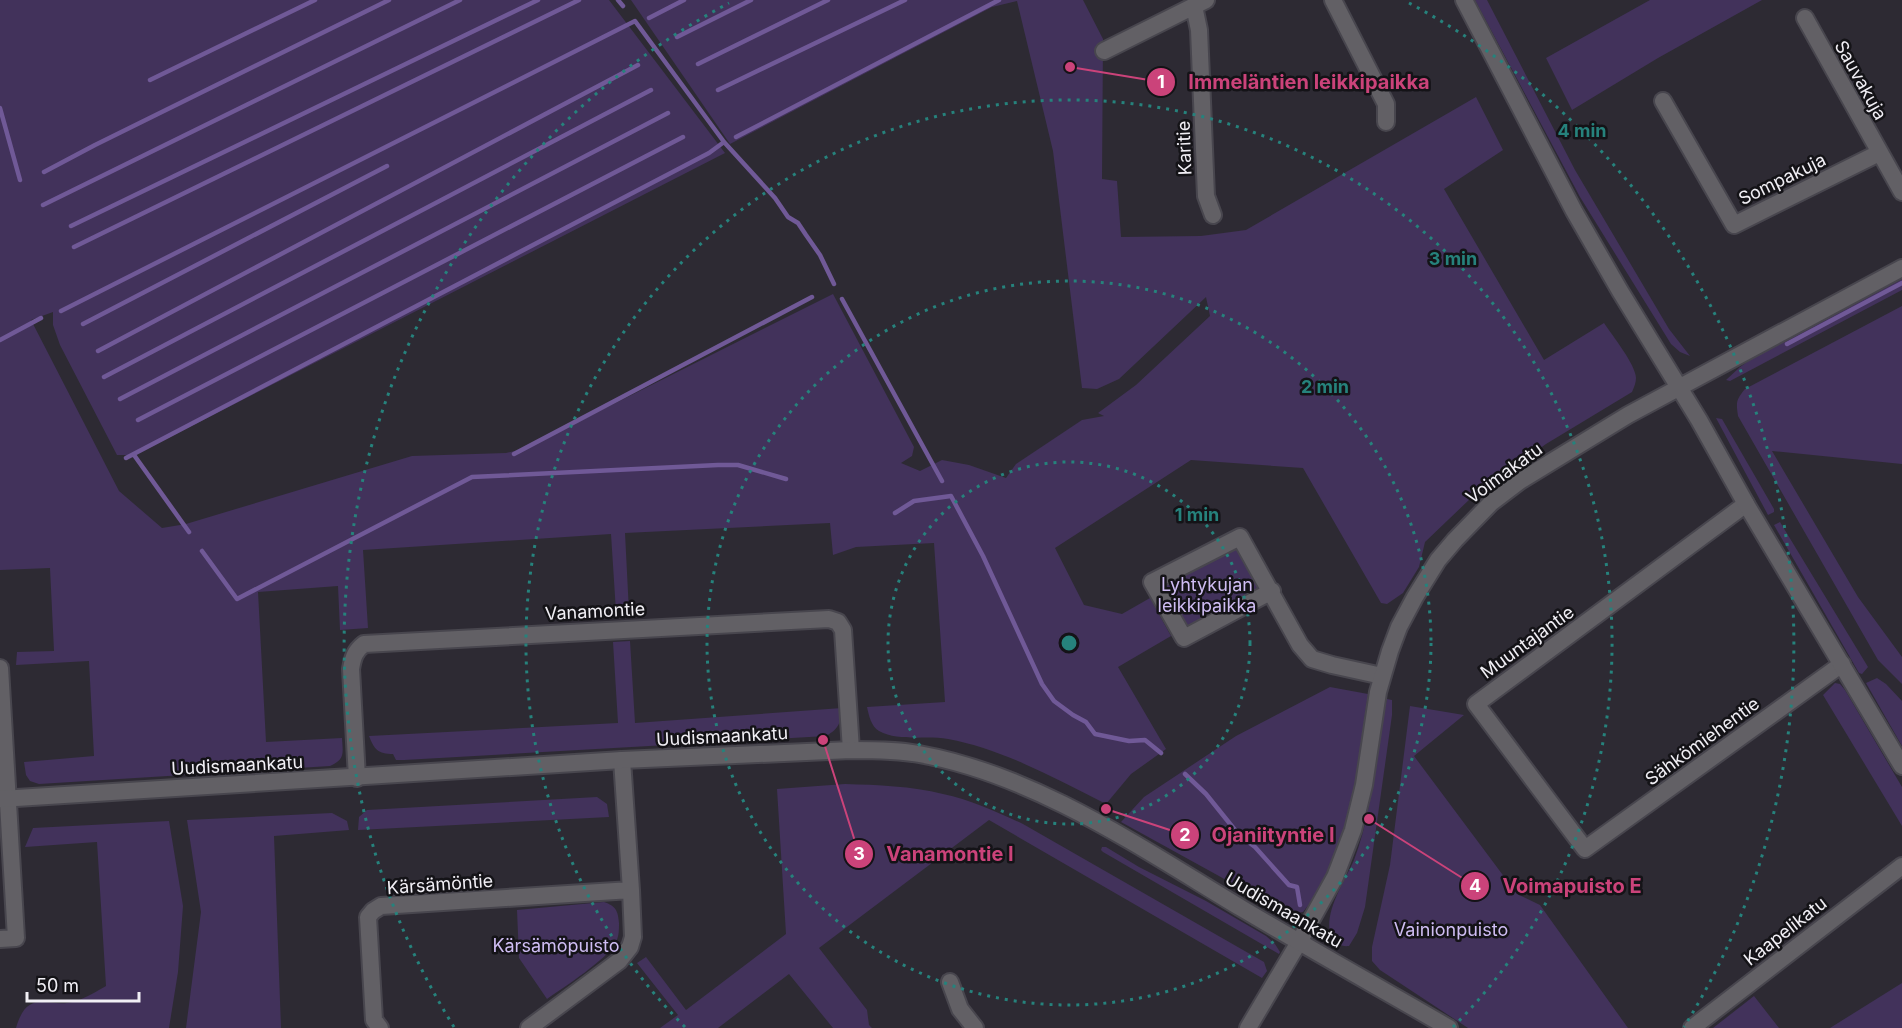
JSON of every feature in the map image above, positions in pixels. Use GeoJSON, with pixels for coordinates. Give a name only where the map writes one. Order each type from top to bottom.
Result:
{"type":"FeatureCollection","features":[{"type":"Feature","properties":{"kind":"street"},"geometry":{"type":"LineString","coordinates":[[1333,0],[1386,104],[1386,122]]}},
{"type":"Feature","properties":{"kind":"street"},"geometry":{"type":"LineString","coordinates":[[1464,0],[1575,211],[1620,291],[1902,766]]}},
{"type":"Feature","properties":{"kind":"street"},"geometry":{"type":"LineString","coordinates":[[1104,51],[1200,3]]}},
{"type":"Feature","properties":{"kind":"street","name":"Karitie"},"geometry":{"type":"LineString","coordinates":[[1200,3],[1199,30],[1206,196],[1213,215]]}},
{"type":"Feature","properties":{"kind":"street","name":"Sauvakuja"},"geometry":{"type":"LineString","coordinates":[[1804,18],[1902,192]]}},
{"type":"Feature","properties":{"kind":"street","name":"Sompakuja"},"geometry":{"type":"LineString","coordinates":[[1664,101],[1734,225],[1879,153]]}},
{"type":"Feature","properties":{"kind":"street","name":"Voimakatu"},"geometry":{"type":"LineString","coordinates":[[1248,1028],[1335,877],[1353,830],[1364,785],[1382,676],[1399,627],[1438,560],[1472,521],[1520,481],[1707,371],[1902,268]]}},
{"type":"Feature","properties":{"kind":"street","name":"Muuntajantie"},"geometry":{"type":"LineString","coordinates":[[1585,849],[1476,704],[1746,504]]}},
{"type":"Feature","properties":{"kind":"street"},"geometry":{"type":"LineString","coordinates":[[1272,591],[1185,638],[1152,582],[1238,537],[1241,538],[1272,591],[1300,645],[1312,659],[1332,666],[1382,676]]}},
{"type":"Feature","properties":{"kind":"street","name":"Vanamontie"},"geometry":{"type":"LineString","coordinates":[[357,778],[351,669],[353,658],[356,650],[364,644],[388,642],[829,619],[838,622],[843,630],[851,750]]}},
{"type":"Feature","properties":{"kind":"street","name":"Sähkömiehentie"},"geometry":{"type":"LineString","coordinates":[[1585,849],[1842,664]]}},
{"type":"Feature","properties":{"kind":"street"},"geometry":{"type":"LineString","coordinates":[[0,668],[4,799],[16,938],[0,939]]}},
{"type":"Feature","properties":{"kind":"street","name":"Uudismaankatu"},"geometry":{"type":"LineString","coordinates":[[4,799],[622,760],[851,750],[888,750],[917,754],[964,764],[1012,782],[1108,828],[1449,1028]]}},
{"type":"Feature","properties":{"kind":"street"},"geometry":{"type":"LineString","coordinates":[[529,1028],[619,962],[630,947],[633,936],[622,760]]}},
{"type":"Feature","properties":{"kind":"street","name":"Kaapelikatu"},"geometry":{"type":"LineString","coordinates":[[1692,1028],[1902,866]]}},
{"type":"Feature","properties":{"kind":"street","name":"Kärsämöntie"},"geometry":{"type":"LineString","coordinates":[[380,1028],[374,1020],[368,917],[381,906],[631,890]]}},
{"type":"Feature","properties":{"kind":"street"},"geometry":{"type":"LineString","coordinates":[[950,982],[960,1009],[975,1028]]}},
{"type":"Feature","properties":{"kind":"green space"},"geometry":{"type":"Polygon","coordinates":[[[0,0],[609,0],[725,153],[135,455],[117,455],[60,345],[53,325],[53,312],[31,320],[119,491],[162,528],[186,524],[412,456],[506,453],[524,449],[833,294],[914,447],[912,456],[901,463],[920,471],[942,460],[969,465],[1006,478],[1016,464],[1082,420],[1104,416],[1098,413],[1136,385],[1210,316],[1206,297],[1119,379],[1097,389],[1082,388],[1053,151],[1017,1],[992,7],[730,144],[631,0],[1083,0],[1103,39],[1102,179],[1117,181],[1121,237],[1201,236],[1246,230],[1476,97],[1503,150],[1444,189],[1544,360],[1604,323],[1632,366],[1635,372],[1635,383],[1632,392],[1546,444],[1471,498],[1425,542],[1419,567],[1403,593],[1387,604],[1381,603],[1303,468],[1191,460],[1055,548],[1084,605],[1122,614],[1150,598],[1171,636],[1118,667],[1166,749],[1131,774],[1106,804],[1049,775],[989,750],[948,739],[895,736],[876,729],[867,707],[945,702],[934,543],[856,547],[833,555],[830,523],[625,533],[629,612],[616,612],[611,534],[363,550],[368,628],[340,630],[338,586],[258,592],[266,742],[342,738],[342,755],[338,761],[330,766],[39,784],[30,781],[26,775],[24,762],[94,756],[89,661],[16,665],[17,652],[54,651],[50,568],[0,570],[0,0]]]}},
{"type":"Feature","properties":{"kind":"green space"},"geometry":{"type":"Polygon","coordinates":[[[1475,0],[1487,0],[1575,170],[1669,329],[1690,356],[1680,352],[1671,344],[1580,197],[1475,0]]]}},
{"type":"Feature","properties":{"kind":"green space"},"geometry":{"type":"Polygon","coordinates":[[[1650,0],[1762,0],[1658,58],[1572,110],[1546,58],[1650,0]]]}},
{"type":"Feature","properties":{"kind":"green space"},"geometry":{"type":"Polygon","coordinates":[[[1902,279],[1902,290],[1730,381],[1726,380],[1754,357],[1902,279]]]}},
{"type":"Feature","properties":{"kind":"green space"},"geometry":{"type":"Polygon","coordinates":[[[1902,306],[1902,464],[1772,451],[1858,597],[1902,657],[1902,684],[1878,660],[1738,416],[1737,404],[1745,389],[1902,306]]]}},
{"type":"Feature","properties":{"kind":"green space"},"geometry":{"type":"Polygon","coordinates":[[[1716,418],[1722,419],[1774,512],[1768,515],[1716,418]]]}},
{"type":"Feature","properties":{"kind":"green space"},"geometry":{"type":"Polygon","coordinates":[[[1780,522],[1868,667],[1862,674],[1859,673],[1774,525],[1780,522]]]}},
{"type":"Feature","properties":{"kind":"green space","name":"Lyhtykujan leikkipaikka"},"geometry":{"type":"Polygon","coordinates":[[[1236,545],[1259,587],[1188,628],[1163,587],[1236,545]]]}},
{"type":"Feature","properties":{"kind":"green space"},"geometry":{"type":"Polygon","coordinates":[[[630,641],[635,723],[842,708],[840,721],[837,728],[826,736],[404,760],[396,760],[393,754],[377,750],[369,736],[618,723],[613,642],[630,641]]]}},
{"type":"Feature","properties":{"kind":"green space"},"geometry":{"type":"Polygon","coordinates":[[[1877,678],[1902,701],[1902,746],[1866,683],[1877,678]]]}},
{"type":"Feature","properties":{"kind":"green space"},"geometry":{"type":"Polygon","coordinates":[[[1835,683],[1840,684],[1845,690],[1902,787],[1902,826],[1823,695],[1835,683]]]}},
{"type":"Feature","properties":{"kind":"green space"},"geometry":{"type":"Polygon","coordinates":[[[1330,687],[1368,694],[1356,779],[1342,837],[1319,889],[1303,912],[1288,914],[1121,822],[1144,797],[1236,736],[1330,687]]]}},
{"type":"Feature","properties":{"kind":"green space"},"geometry":{"type":"Polygon","coordinates":[[[1387,699],[1392,700],[1392,715],[1365,907],[1357,933],[1349,946],[1344,946],[1331,938],[1330,918],[1332,908],[1361,840],[1387,699]]]}},
{"type":"Feature","properties":{"kind":"green space","name":"Vainionpuisto"},"geometry":{"type":"Polygon","coordinates":[[[1410,706],[1464,715],[1414,756],[1517,894],[1540,905],[1628,1028],[1468,1028],[1380,970],[1372,961],[1372,947],[1390,865],[1410,706]]]}},
{"type":"Feature","properties":{"kind":"green space"},"geometry":{"type":"Polygon","coordinates":[[[845,784],[894,786],[931,791],[964,800],[1003,815],[1023,824],[1264,962],[1267,971],[1262,978],[989,820],[819,948],[867,1010],[869,1025],[872,1028],[833,1028],[789,974],[718,1028],[660,1028],[678,1015],[637,963],[646,957],[686,1010],[786,934],[777,789],[845,784]]]}},
{"type":"Feature","properties":{"kind":"green space"},"geometry":{"type":"Polygon","coordinates":[[[597,797],[607,804],[609,817],[358,830],[359,817],[367,810],[597,797]]]}},
{"type":"Feature","properties":{"kind":"green space"},"geometry":{"type":"Polygon","coordinates":[[[332,813],[347,821],[349,830],[274,836],[281,1028],[186,1028],[201,912],[187,820],[332,813]]]}},
{"type":"Feature","properties":{"kind":"green space"},"geometry":{"type":"Polygon","coordinates":[[[169,821],[183,906],[178,972],[169,1028],[16,1028],[21,1015],[33,1003],[76,1001],[106,986],[97,842],[25,847],[33,828],[169,821]]]}},
{"type":"Feature","properties":{"kind":"green space"},"geometry":{"type":"Polygon","coordinates":[[[1102,847],[1106,847],[1139,867],[1206,901],[1266,936],[1275,944],[1279,954],[1103,852],[1102,847]]]}},
{"type":"Feature","properties":{"kind":"green space","name":"Kärsämöpuisto"},"geometry":{"type":"Polygon","coordinates":[[[604,902],[614,907],[618,915],[619,931],[616,942],[595,964],[547,999],[519,958],[517,910],[604,902]]]}},
{"type":"Feature","properties":{"kind":"green space"},"geometry":{"type":"Polygon","coordinates":[[[1902,983],[1902,1028],[1830,1028],[1902,983]]]}},
{"type":"Feature","properties":{"kind":"green space"},"geometry":{"type":"Polygon","coordinates":[[[1754,996],[1779,1028],[1713,1028],[1754,996]]]}},
{"type":"Feature","properties":{"kind":"waterway"},"geometry":{"type":"LineString","coordinates":[[150,80],[315,0]]}},
{"type":"Feature","properties":{"kind":"waterway"},"geometry":{"type":"LineString","coordinates":[[44,172],[389,0]]}},
{"type":"Feature","properties":{"kind":"waterway"},"geometry":{"type":"LineString","coordinates":[[43,205],[460,0]]}},
{"type":"Feature","properties":{"kind":"waterway"},"geometry":{"type":"LineString","coordinates":[[71,226],[538,0]]}},
{"type":"Feature","properties":{"kind":"waterway"},"geometry":{"type":"LineString","coordinates":[[74,247],[579,0]]}},
{"type":"Feature","properties":{"kind":"waterway"},"geometry":{"type":"LineString","coordinates":[[618,0],[623,6]]}},
{"type":"Feature","properties":{"kind":"waterway"},"geometry":{"type":"LineString","coordinates":[[649,18],[684,0]]}},
{"type":"Feature","properties":{"kind":"waterway"},"geometry":{"type":"LineString","coordinates":[[677,37],[751,0]]}},
{"type":"Feature","properties":{"kind":"waterway"},"geometry":{"type":"LineString","coordinates":[[698,64],[828,0]]}},
{"type":"Feature","properties":{"kind":"waterway"},"geometry":{"type":"LineString","coordinates":[[718,90],[905,0]]}},
{"type":"Feature","properties":{"kind":"waterway"},"geometry":{"type":"LineString","coordinates":[[736,137],[999,0]]}},
{"type":"Feature","properties":{"kind":"waterway"},"geometry":{"type":"LineString","coordinates":[[61,311],[635,21],[724,142],[775,198],[788,217],[798,223],[820,255],[834,284]]}},
{"type":"Feature","properties":{"kind":"waterway"},"geometry":{"type":"LineString","coordinates":[[98,351],[638,65]]}},
{"type":"Feature","properties":{"kind":"waterway"},"geometry":{"type":"LineString","coordinates":[[104,377],[651,90]]}},
{"type":"Feature","properties":{"kind":"waterway"},"geometry":{"type":"LineString","coordinates":[[0,108],[20,180]]}},
{"type":"Feature","properties":{"kind":"waterway"},"geometry":{"type":"LineString","coordinates":[[120,399],[668,113]]}},
{"type":"Feature","properties":{"kind":"waterway"},"geometry":{"type":"LineString","coordinates":[[138,420],[683,137]]}},
{"type":"Feature","properties":{"kind":"waterway"},"geometry":{"type":"LineString","coordinates":[[126,458],[709,153],[724,142]]}},
{"type":"Feature","properties":{"kind":"waterway"},"geometry":{"type":"LineString","coordinates":[[83,324],[387,166]]}},
{"type":"Feature","properties":{"kind":"waterway"},"geometry":{"type":"LineString","coordinates":[[1787,344],[1902,283]]}},
{"type":"Feature","properties":{"kind":"waterway"},"geometry":{"type":"LineString","coordinates":[[514,454],[812,297]]}},
{"type":"Feature","properties":{"kind":"waterway"},"geometry":{"type":"LineString","coordinates":[[842,299],[942,481]]}},
{"type":"Feature","properties":{"kind":"waterway"},"geometry":{"type":"LineString","coordinates":[[0,340],[41,318]]}},
{"type":"Feature","properties":{"kind":"waterway"},"geometry":{"type":"LineString","coordinates":[[134,455],[189,532]]}},
{"type":"Feature","properties":{"kind":"waterway"},"geometry":{"type":"LineString","coordinates":[[202,551],[237,599],[472,477],[738,465],[786,479]]}},
{"type":"Feature","properties":{"kind":"waterway"},"geometry":{"type":"LineString","coordinates":[[895,513],[914,501],[951,496],[983,556],[1042,684],[1054,701],[1086,722],[1095,734],[1129,741],[1145,740],[1161,753]]}},
{"type":"Feature","properties":{"kind":"waterway"},"geometry":{"type":"LineString","coordinates":[[1185,774],[1206,794],[1239,835],[1255,847],[1289,885],[1297,887],[1300,905]]}},
{"type":"Feature","properties":{"kind":"place","name":"Immeläntien leikkipaikka"},"geometry":{"type":"Point","coordinates":[1070,67]}},
{"type":"Feature","properties":{"kind":"place","name":"Vanamontie I"},"geometry":{"type":"Point","coordinates":[823,740]}},
{"type":"Feature","properties":{"kind":"place","name":"Ojaniityntie I"},"geometry":{"type":"Point","coordinates":[1106,809]}},
{"type":"Feature","properties":{"kind":"place","name":"Voimapuisto E"},"geometry":{"type":"Point","coordinates":[1369,819]}}]}
